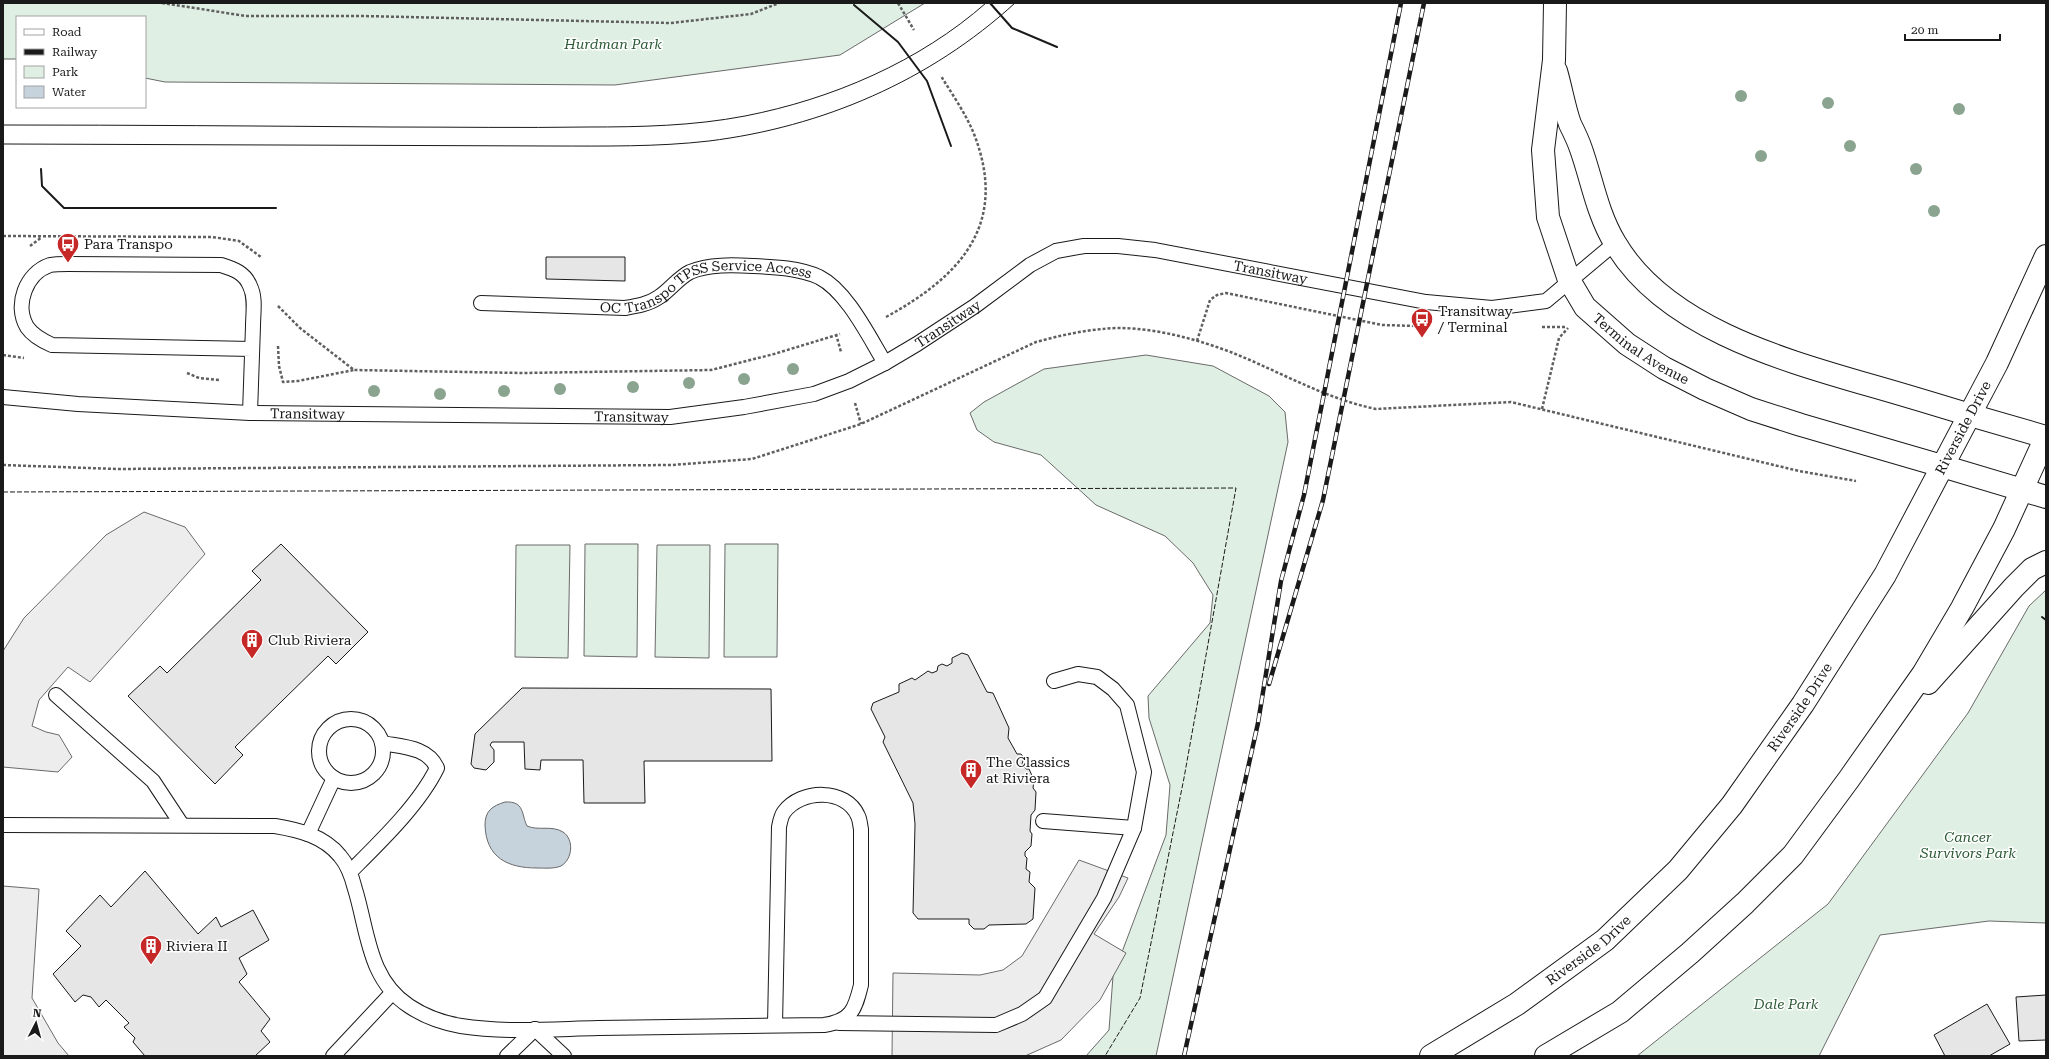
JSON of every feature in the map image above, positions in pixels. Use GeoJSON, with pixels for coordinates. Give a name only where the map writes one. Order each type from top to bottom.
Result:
{"type":"FeatureCollection","features":[{"type":"Feature","properties":{"kind":"main road","name":"Terminal Avenue"},"geometry":{"type":"LineString","coordinates":[[1555,3],[1554,60],[1543,150],[1548,217],[1570,280],[1585,307],[1626,344],[1664,368],[1705,389],[1750,409],[2046,497]]}},
{"type":"Feature","properties":{"kind":"main road","name":"Terminal Avenue"},"geometry":{"type":"LineString","coordinates":[[1554,60],[1570,122],[1581,149],[1600,212],[1615,243],[1630,264],[1656,291],[1687,313],[1715,329],[1756,349],[1807,367],[2046,437]]}},
{"type":"Feature","properties":{"kind":"main road","name":"Riverside Drive"},"geometry":{"type":"LineString","coordinates":[[1431,1056],[1481,1027],[1565,971],[1605,940],[1678,870],[1732,805],[1804,704],[1885,575],[1998,363],[2046,256]]}},
{"type":"Feature","properties":{"kind":"main road"},"geometry":{"type":"LineString","coordinates":[[1546,1056],[1620,1012],[1690,953],[1745,903],[1793,855],[1884,731],[1923,674],[1962,608],[2022,490],[2046,437]]}},
{"type":"Feature","properties":{"kind":"main road"},"geometry":{"type":"LineString","coordinates":[[1884,731],[2014,587],[2032,569],[2046,562]]}},
{"type":"Feature","properties":{"kind":"lane","name":"Transitway"},"geometry":{"type":"LineString","coordinates":[[3,397],[78,404],[250,413],[670,417],[744,407],[814,394],[849,381],[885,363],[975,306],[1030,265],[1056,252],[1084,246],[1118,246],[1155,250],[1426,302],[1492,308],[1546,301],[1615,243]]}},
{"type":"Feature","properties":{"kind":"lane"},"geometry":{"type":"LineString","coordinates":[[250,413],[252,348],[253,297],[250,286],[244,276],[234,269],[221,265],[68,264],[50,266],[35,274],[26,287],[22,300],[22,314],[28,327],[39,339],[52,345],[252,348]]}},
{"type":"Feature","properties":{"kind":"lane","name":"OC Transpo TPSS Service Access"},"geometry":{"type":"LineString","coordinates":[[481,303],[625,308],[646,304],[659,298],[688,273],[698,269],[721,266],[758,266],[792,270],[820,278],[831,285],[845,300],[865,329],[885,363]]}},
{"type":"Feature","properties":{"kind":"lane"},"geometry":{"type":"LineString","coordinates":[[3,825],[275,826],[298,830],[320,839],[340,855],[350,872],[360,905],[366,937],[376,968],[392,993],[409,1006],[436,1020],[460,1026],[535,1029],[774,1026],[824,1025],[839,1023],[996,1025],[1022,1014],[1046,998],[1104,898],[1134,828],[1144,772],[1127,705],[1113,689],[1097,677],[1078,674],[1054,681]]}},
{"type":"Feature","properties":{"kind":"lane"},"geometry":{"type":"LineString","coordinates":[[56,695],[153,781],[182,825]]}},
{"type":"Feature","properties":{"kind":"lane"},"geometry":{"type":"LineString","coordinates":[[351,719],[370,725],[378,734],[382,743],[383,754],[380,765],[374,774],[365,780],[354,783],[344,782],[334,778],[321,762],[319,752],[323,737],[332,726],[341,721],[351,719]]}},
{"type":"Feature","properties":{"kind":"lane"},"geometry":{"type":"LineString","coordinates":[[350,872],[375,847],[429,785],[437,768],[433,759],[414,749],[382,743]]}},
{"type":"Feature","properties":{"kind":"lane"},"geometry":{"type":"LineString","coordinates":[[308,834],[334,778]]}},
{"type":"Feature","properties":{"kind":"lane"},"geometry":{"type":"LineString","coordinates":[[774,1026],[779,827],[783,814],[792,803],[806,796],[821,794],[835,797],[849,804],[858,816],[861,829],[860,985],[857,1002],[852,1012],[839,1023]]}},
{"type":"Feature","properties":{"kind":"lane"},"geometry":{"type":"LineString","coordinates":[[1043,821],[1134,828]]}},
{"type":"Feature","properties":{"kind":"lane"},"geometry":{"type":"LineString","coordinates":[[333,1056],[392,993]]}},
{"type":"Feature","properties":{"kind":"lane"},"geometry":{"type":"LineString","coordinates":[[507,1056],[535,1029]]}},
{"type":"Feature","properties":{"kind":"lane"},"geometry":{"type":"LineString","coordinates":[[535,1029],[564,1056]]}},
{"type":"Feature","properties":{"kind":"path"},"geometry":{"type":"LineString","coordinates":[[162,3],[246,16],[363,16],[672,23],[751,14],[779,3]]}},
{"type":"Feature","properties":{"kind":"path"},"geometry":{"type":"LineString","coordinates":[[898,3],[914,30]]}},
{"type":"Feature","properties":{"kind":"path"},"geometry":{"type":"LineString","coordinates":[[283,382],[298,382],[354,370],[531,373],[711,370],[774,354],[836,334],[865,329],[933,288],[967,254],[977,236],[986,192],[984,168],[974,133],[941,76]]}},
{"type":"Feature","properties":{"kind":"path"},"geometry":{"type":"LineString","coordinates":[[1197,341],[1210,300],[1217,295],[1226,293],[1382,325]]}},
{"type":"Feature","properties":{"kind":"path"},"geometry":{"type":"LineString","coordinates":[[278,306],[300,328],[354,370]]}},
{"type":"Feature","properties":{"kind":"path"},"geometry":{"type":"LineString","coordinates":[[836,334],[841,352]]}},
{"type":"Feature","properties":{"kind":"path"},"geometry":{"type":"LineString","coordinates":[[855,402],[861,424]]}},
{"type":"Feature","properties":{"kind":"path"},"geometry":{"type":"LineString","coordinates":[[1357,405],[1376,409],[1511,402],[1799,471],[1856,481]]}},
{"type":"Feature","properties":{"kind":"green space","name":"Hurdman Park"},"geometry":{"type":"Polygon","coordinates":[[[3,3],[925,3],[840,55],[615,85],[165,82],[146,78],[146,16],[16,16],[16,59],[3,59],[3,3]]]}},
{"type":"Feature","properties":{"kind":"green space"},"geometry":{"type":"Polygon","coordinates":[[[1146,355],[1213,366],[1269,396],[1285,412],[1288,442],[1156,1056],[1086,1056],[1109,1030],[1113,976],[1166,835],[1170,785],[1149,718],[1148,696],[1210,623],[1213,595],[1193,563],[1165,536],[1096,505],[1041,455],[994,442],[977,430],[970,413],[984,402],[1044,369],[1146,355]]]}},
{"type":"Feature","properties":{"kind":"green space"},"geometry":{"type":"Polygon","coordinates":[[[585,544],[638,544],[637,657],[584,656],[585,544]]]}},
{"type":"Feature","properties":{"kind":"green space"},"geometry":{"type":"Polygon","coordinates":[[[725,544],[778,544],[777,657],[724,657],[725,544]]]}},
{"type":"Feature","properties":{"kind":"green space"},"geometry":{"type":"Polygon","coordinates":[[[516,545],[570,545],[568,658],[515,657],[516,545]]]}},
{"type":"Feature","properties":{"kind":"green space"},"geometry":{"type":"Polygon","coordinates":[[[657,545],[710,545],[709,658],[655,657],[657,545]]]}},
{"type":"Feature","properties":{"kind":"green space","name":"Cancer Survivors Park"},"geometry":{"type":"Polygon","coordinates":[[[2046,590],[2046,923],[1989,921],[1880,935],[1819,1056],[1637,1056],[1828,904],[1968,713],[2029,606],[2046,590]]]}},
{"type":"Feature","properties":{"kind":"shaded area"},"geometry":{"type":"Polygon","coordinates":[[[144,512],[185,527],[205,554],[90,682],[68,667],[39,700],[32,726],[46,732],[59,735],[72,757],[58,772],[3,767],[3,651],[24,618],[106,535],[144,512]]]}},
{"type":"Feature","properties":{"kind":"shaded area"},"geometry":{"type":"Polygon","coordinates":[[[1079,860],[1128,878],[1119,897],[1094,934],[1126,953],[1100,1000],[1061,1040],[1025,1056],[892,1056],[893,973],[980,975],[1003,970],[1022,956],[1079,860]]]}},
{"type":"Feature","properties":{"kind":"shaded area"},"geometry":{"type":"Polygon","coordinates":[[[3,886],[39,889],[32,998],[58,1043],[69,1056],[3,1056],[3,886]]]}},
{"type":"Feature","properties":{"kind":"water"},"geometry":{"type":"Polygon","coordinates":[[[505,802],[511,802],[519,806],[527,826],[559,830],[567,835],[571,849],[565,863],[555,868],[526,868],[508,863],[500,859],[494,853],[489,846],[486,836],[485,820],[486,816],[493,807],[505,802]]]}},
{"type":"Feature","properties":{"kind":"building"},"geometry":{"type":"Polygon","coordinates":[[[546,257],[625,257],[625,281],[546,279],[546,257]]]}},
{"type":"Feature","properties":{"kind":"building","name":"Club Riviera"},"geometry":{"type":"Polygon","coordinates":[[[281,544],[368,632],[336,664],[328,656],[235,747],[243,755],[215,784],[128,696],[160,666],[167,673],[261,580],[252,571],[281,544]]]}},
{"type":"Feature","properties":{"kind":"building","name":"The Classics at Riviera"},"geometry":{"type":"Polygon","coordinates":[[[962,653],[968,655],[987,692],[993,693],[1009,728],[1008,738],[1017,754],[1021,754],[1024,758],[1022,764],[1026,769],[1029,769],[1034,780],[1033,788],[1036,792],[1035,810],[1031,815],[1031,846],[1025,852],[1025,856],[1027,858],[1026,869],[1030,872],[1029,882],[1035,888],[1033,919],[1026,924],[989,925],[984,929],[974,929],[969,924],[969,919],[918,919],[913,913],[915,824],[913,803],[883,742],[885,737],[871,709],[873,703],[899,692],[899,684],[912,678],[915,680],[928,671],[932,673],[937,671],[938,666],[942,664],[947,666],[952,663],[952,658],[962,653]]]}},
{"type":"Feature","properties":{"kind":"building"},"geometry":{"type":"Polygon","coordinates":[[[522,688],[771,689],[772,761],[644,761],[645,803],[584,803],[583,760],[541,760],[540,770],[525,769],[524,742],[492,742],[490,745],[494,750],[494,762],[486,770],[474,768],[471,764],[475,734],[522,688]]]}},
{"type":"Feature","properties":{"kind":"building","name":"Riviera II"},"geometry":{"type":"Polygon","coordinates":[[[145,871],[198,934],[216,917],[221,927],[253,910],[269,940],[239,958],[247,974],[239,982],[270,1019],[261,1031],[270,1042],[255,1056],[145,1056],[133,1042],[135,1038],[124,1027],[129,1023],[106,1000],[99,1007],[91,997],[83,995],[75,1002],[53,974],[81,946],[66,931],[100,895],[111,907],[145,871]]]}},
{"type":"Feature","properties":{"kind":"building"},"geometry":{"type":"Polygon","coordinates":[[[2046,995],[2046,1040],[2019,1041],[2016,997],[2046,995]]]}},
{"type":"Feature","properties":{"kind":"building"},"geometry":{"type":"Polygon","coordinates":[[[1987,1004],[2010,1044],[1989,1056],[1945,1056],[1934,1035],[1987,1004]]]}},
{"type":"Feature","properties":{"kind":"tram line"},"geometry":{"type":"LineString","coordinates":[[3,125],[608,127],[706,122],[778,109],[842,88],[873,75],[932,43],[960,24],[986,3]]}},
{"type":"Feature","properties":{"kind":"tram line"},"geometry":{"type":"LineString","coordinates":[[3,144],[611,146],[709,141],[751,134],[793,124],[833,112],[872,96],[911,77],[947,56],[982,31],[1015,3]]}},
{"type":"Feature","properties":{"kind":"railway"},"geometry":{"type":"LineString","coordinates":[[1184,1056],[1258,723],[1281,581],[1304,495],[1401,3]]}},
{"type":"Feature","properties":{"kind":"railway"},"geometry":{"type":"LineString","coordinates":[[1269,684],[1323,500],[1424,3]]}},
{"type":"Feature","properties":{"kind":"fence"},"geometry":{"type":"LineString","coordinates":[[3,492],[1236,488],[1184,778],[1140,998],[1105,1056]]}},
{"type":"Feature","properties":{"kind":"wall"},"geometry":{"type":"LineString","coordinates":[[990,3],[1012,28],[1057,47]]}},
{"type":"Feature","properties":{"kind":"wall"},"geometry":{"type":"LineString","coordinates":[[854,5],[898,42],[927,81],[951,146]]}},
{"type":"Feature","properties":{"kind":"wall"},"geometry":{"type":"LineString","coordinates":[[41,169],[42,186],[64,208],[276,208]]}},
{"type":"Feature","properties":{"kind":"wall"},"geometry":{"type":"LineString","coordinates":[[2042,617],[2046,620]]}},
{"type":"Feature","properties":{"kind":"place","name":"Para Transpo"},"geometry":{"type":"Point","coordinates":[68,264]}},
{"type":"Feature","properties":{"kind":"place","name":"Transitway / Terminal"},"geometry":{"type":"Point","coordinates":[1422,338]}},
{"type":"Feature","properties":{"kind":"place","name":"Club Riviera"},"geometry":{"type":"Point","coordinates":[252,660]}},
{"type":"Feature","properties":{"kind":"place","name":"The Classics at Riviera"},"geometry":{"type":"Point","coordinates":[971,790]}},
{"type":"Feature","properties":{"kind":"place","name":"Riviera II"},"geometry":{"type":"Point","coordinates":[151,966]}},
{"type":"Feature","properties":{"kind":"park label","name":"Dale Park"},"geometry":{"type":"Point","coordinates":[1786,1004]}}]}
